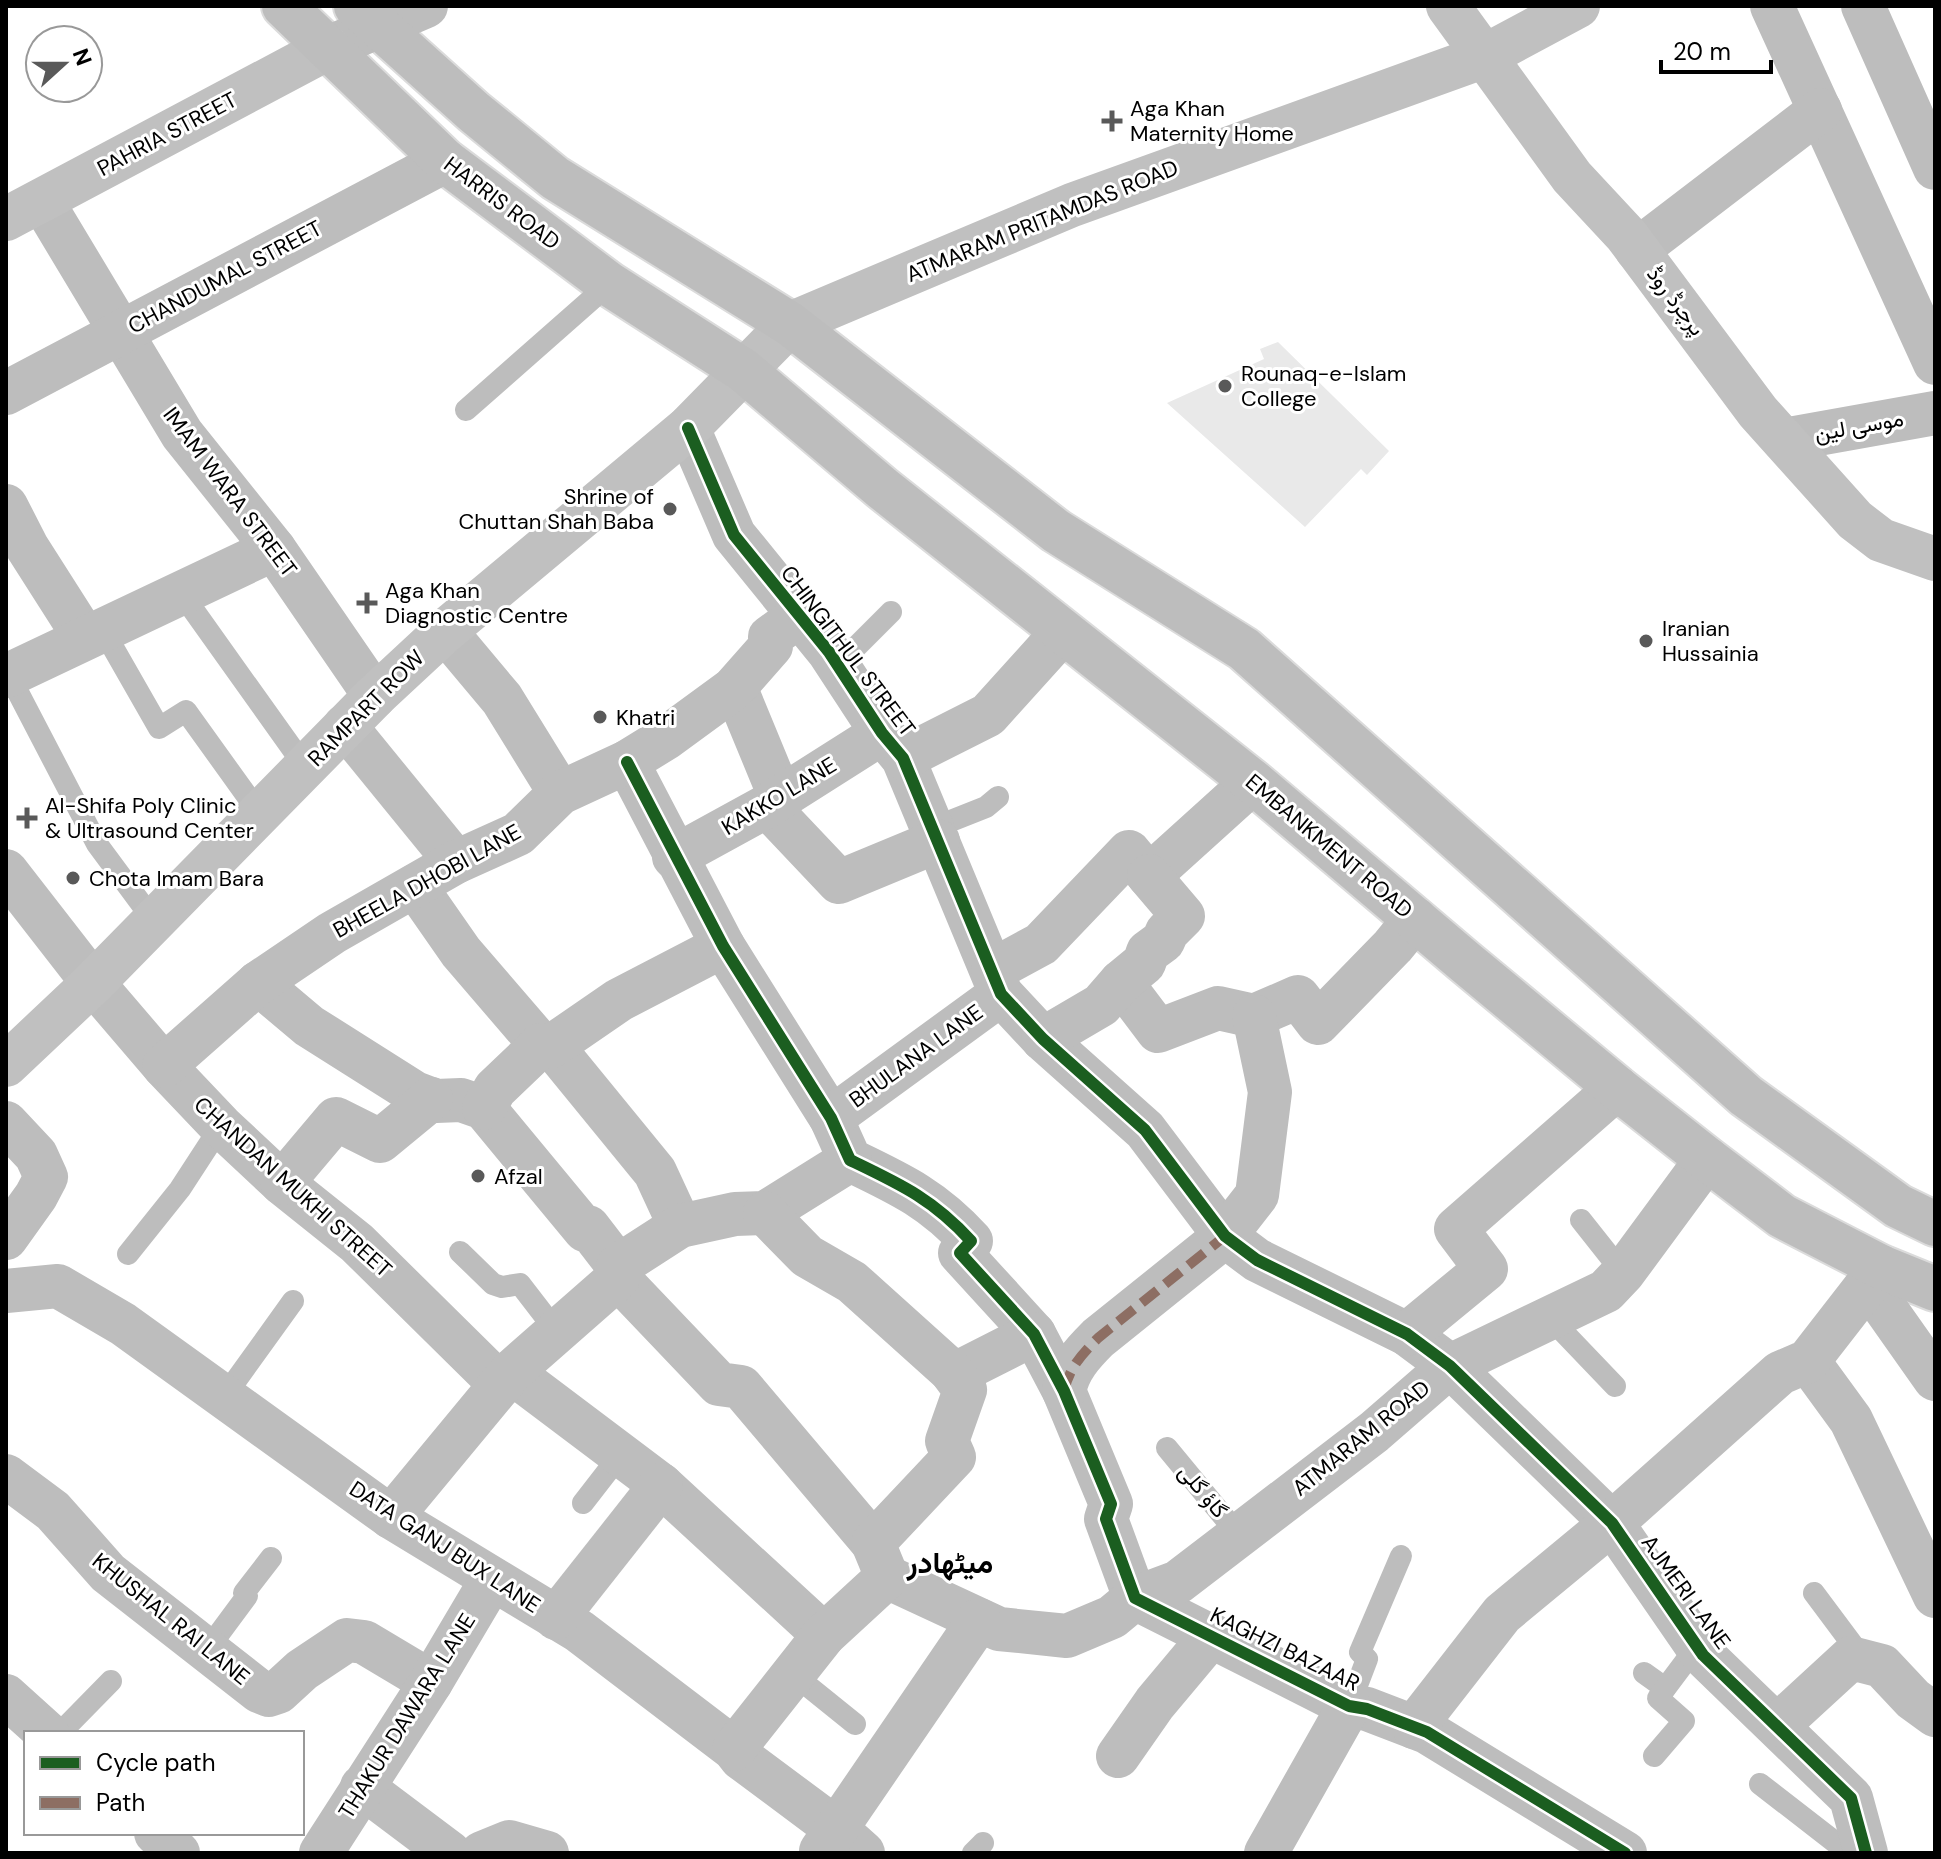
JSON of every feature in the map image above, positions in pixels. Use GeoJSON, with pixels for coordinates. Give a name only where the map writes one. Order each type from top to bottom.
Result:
{"type":"FeatureCollection","features":[{"type":"Feature","properties":{"kind":"street","name":"HARRIS ROAD"},"geometry":{"type":"LineString","coordinates":[[284,6],[445,161],[609,284],[743,370]]}},
{"type":"Feature","properties":{"kind":"street"},"geometry":{"type":"LineString","coordinates":[[328,48],[368,17],[426,6]]}},
{"type":"Feature","properties":{"kind":"street","name":"پرچرڈ روڈ"},"geometry":{"type":"LineString","coordinates":[[1448,6],[1572,177],[1637,250],[1758,412],[1855,520],[1881,540],[1935,559]]}},
{"type":"Feature","properties":{"kind":"street","name":"ATMARAM PRITAMDAS ROAD"},"geometry":{"type":"LineString","coordinates":[[743,370],[790,324],[1072,205],[1485,56],[1578,6]]}},
{"type":"Feature","properties":{"kind":"street"},"geometry":{"type":"LineString","coordinates":[[1772,6],[1935,363]]}},
{"type":"Feature","properties":{"kind":"street"},"geometry":{"type":"LineString","coordinates":[[1863,6],[1935,168]]}},
{"type":"Feature","properties":{"kind":"street"},"geometry":{"type":"LineString","coordinates":[[368,17],[474,112],[555,178],[790,324],[1056,531],[1244,649],[1746,1096],[1898,1206],[1935,1224]]}},
{"type":"Feature","properties":{"kind":"street","name":"PAHRIA STREET"},"geometry":{"type":"LineString","coordinates":[[22,207],[328,48]]}},
{"type":"Feature","properties":{"kind":"street"},"geometry":{"type":"LineString","coordinates":[[1637,250],[1820,110]]}},
{"type":"Feature","properties":{"kind":"street","name":"CHANDUMAL STREET"},"geometry":{"type":"LineString","coordinates":[[6,393],[445,161]]}},
{"type":"Feature","properties":{"kind":"street","name":"IMAM WARA STREET"},"geometry":{"type":"LineString","coordinates":[[22,207],[121,333],[182,434],[274,549],[360,711],[456,862]]}},
{"type":"Feature","properties":{"kind":"street","name":"RAMPART ROW"},"geometry":{"type":"LineString","coordinates":[[6,1065],[93,983],[360,711],[445,631],[688,428],[743,370]]}},
{"type":"Feature","properties":{"kind":"street","name":"EMBANKMENT ROAD"},"geometry":{"type":"LineString","coordinates":[[743,370],[882,488],[1253,782],[1617,1088],[1707,1159],[1782,1216],[1874,1275],[1935,1289]]}},
{"type":"Feature","properties":{"kind":"street","name":"موسی لین"},"geometry":{"type":"LineString","coordinates":[[1784,440],[1935,413]]}},
{"type":"Feature","properties":{"kind":"street","name":"CHINGITHUL STREET"},"geometry":{"type":"LineString","coordinates":[[688,428],[734,535],[838,665],[893,746],[936,834],[997,982],[1043,1039],[1145,1130],[1225,1236]]}},
{"type":"Feature","properties":{"kind":"street"},"geometry":{"type":"LineString","coordinates":[[6,506],[27,547],[94,634]]}},
{"type":"Feature","properties":{"kind":"street"},"geometry":{"type":"LineString","coordinates":[[7,675],[274,549]]}},
{"type":"Feature","properties":{"kind":"street","name":"BHEELA DHOBI LANE"},"geometry":{"type":"LineString","coordinates":[[164,1066],[258,983],[332,933],[456,862],[518,834],[560,793],[627,762],[666,738],[733,689],[771,646],[770,637],[799,616]]}},
{"type":"Feature","properties":{"kind":"street"},"geometry":{"type":"LineString","coordinates":[[445,631],[502,699],[560,793]]}},
{"type":"Feature","properties":{"kind":"street","name":"KAKKO LANE"},"geometry":{"type":"LineString","coordinates":[[674,857],[774,801],[893,746],[988,715],[1062,633]]}},
{"type":"Feature","properties":{"kind":"street"},"geometry":{"type":"LineString","coordinates":[[733,689],[740,699],[774,801],[839,882],[936,834]]}},
{"type":"Feature","properties":{"kind":"street"},"geometry":{"type":"LineString","coordinates":[[627,762],[723,946],[831,1118],[850,1160],[910,1188],[950,1218],[971,1241],[960,1253],[1034,1334],[1064,1391],[1111,1504],[1106,1519],[1123,1607]]}},
{"type":"Feature","properties":{"kind":"street"},"geometry":{"type":"LineString","coordinates":[[1043,1039],[1101,1005],[1121,982],[1144,963],[1148,952],[1163,941],[1167,932],[1183,916],[1149,876],[1253,782]]}},
{"type":"Feature","properties":{"kind":"street","name":"BHULANA LANE"},"geometry":{"type":"LineString","coordinates":[[831,1118],[1041,944],[1129,852],[1149,876]]}},
{"type":"Feature","properties":{"kind":"street","name":"CHANDAN MUKHI STREET"},"geometry":{"type":"LineString","coordinates":[[6,871],[93,983],[164,1066],[221,1126],[282,1183],[357,1243],[506,1378],[621,1454],[661,1485],[824,1635]]}},
{"type":"Feature","properties":{"kind":"street"},"geometry":{"type":"LineString","coordinates":[[415,886],[461,952],[655,1172],[680,1226]]}},
{"type":"Feature","properties":{"kind":"street"},"geometry":{"type":"LineString","coordinates":[[1121,982],[1158,1031],[1218,1008],[1254,1016],[1298,997],[1318,1023],[1415,919]]}},
{"type":"Feature","properties":{"kind":"street"},"geometry":{"type":"LineString","coordinates":[[484,1108],[495,1089],[547,1046],[619,1000],[723,946]]}},
{"type":"Feature","properties":{"kind":"street"},"geometry":{"type":"LineString","coordinates":[[258,983],[309,1026],[415,1093],[431,1099],[461,1100],[484,1108],[585,1230],[588,1227],[618,1272],[719,1384],[741,1387],[880,1560]]}},
{"type":"Feature","properties":{"kind":"street"},"geometry":{"type":"LineString","coordinates":[[1064,1391],[1068,1373],[1081,1355],[1225,1236],[1257,1195],[1270,1092],[1254,1016]]}},
{"type":"Feature","properties":{"kind":"street"},"geometry":{"type":"LineString","coordinates":[[1407,1334],[1486,1269],[1456,1229],[1617,1088]]}},
{"type":"Feature","properties":{"kind":"street"},"geometry":{"type":"LineString","coordinates":[[282,1183],[336,1119],[380,1141],[431,1099]]}},
{"type":"Feature","properties":{"kind":"street"},"geometry":{"type":"LineString","coordinates":[[6,1123],[36,1155],[46,1177],[6,1238]]}},
{"type":"Feature","properties":{"kind":"street","name":"ATMARAM ROAD"},"geometry":{"type":"LineString","coordinates":[[880,1560],[999,1629],[1067,1636],[1178,1582],[1374,1432],[1450,1366],[1606,1291],[1623,1273],[1707,1159]]}},
{"type":"Feature","properties":{"kind":"street"},"geometry":{"type":"LineString","coordinates":[[391,1517],[506,1378],[618,1272],[680,1226],[735,1214],[765,1213],[850,1160]]}},
{"type":"Feature","properties":{"kind":"street"},"geometry":{"type":"LineString","coordinates":[[734,1749],[824,1635],[954,1457],[947,1441],[965,1390],[951,1371],[852,1282],[807,1256],[765,1213]]}},
{"type":"Feature","properties":{"kind":"street","name":"AJMERI LANE"},"geometry":{"type":"LineString","coordinates":[[1225,1236],[1257,1260],[1407,1334],[1450,1366],[1612,1523],[1697,1646],[1851,1798],[1866,1853]]}},
{"type":"Feature","properties":{"kind":"street"},"geometry":{"type":"LineString","coordinates":[[1414,1727],[1502,1614],[1612,1523],[1780,1373],[1808,1361],[1874,1275],[1935,1379]]}},
{"type":"Feature","properties":{"kind":"street","name":"DATA GANJ BUX LANE"},"geometry":{"type":"LineString","coordinates":[[6,1291],[58,1286],[123,1324],[391,1517],[579,1631],[734,1749],[839,1845]]}},
{"type":"Feature","properties":{"kind":"street"},"geometry":{"type":"LineString","coordinates":[[951,1371],[965,1369],[1034,1334]]}},
{"type":"Feature","properties":{"kind":"street"},"geometry":{"type":"LineString","coordinates":[[1808,1361],[1851,1420],[1935,1596]]}},
{"type":"Feature","properties":{"kind":"street","name":"KHUSHAL RAI LANE"},"geometry":{"type":"LineString","coordinates":[[6,1476],[53,1511],[108,1573],[259,1691],[269,1695],[278,1692],[302,1670],[347,1640],[364,1642],[431,1682]]}},
{"type":"Feature","properties":{"kind":"street"},"geometry":{"type":"LineString","coordinates":[[556,1618],[661,1485]]}},
{"type":"Feature","properties":{"kind":"street","name":"THAKUR DAWARA LANE"},"geometry":{"type":"LineString","coordinates":[[321,1853],[431,1682],[492,1579]]}},
{"type":"Feature","properties":{"kind":"street","name":"KAGHZI BAZAAR"},"geometry":{"type":"LineString","coordinates":[[1123,1607],[1212,1635],[1349,1706],[1367,1709],[1414,1727],[1625,1853]]}},
{"type":"Feature","properties":{"kind":"street"},"geometry":{"type":"LineString","coordinates":[[839,1845],[979,1620]]}},
{"type":"Feature","properties":{"kind":"street"},"geometry":{"type":"LineString","coordinates":[[1118,1756],[1155,1703],[1212,1635]]}},
{"type":"Feature","properties":{"kind":"street"},"geometry":{"type":"LineString","coordinates":[[1778,1725],[1851,1658],[1882,1666],[1913,1699],[1935,1715]]}},
{"type":"Feature","properties":{"kind":"street"},"geometry":{"type":"LineString","coordinates":[[6,1696],[45,1731]]}},
{"type":"Feature","properties":{"kind":"street"},"geometry":{"type":"LineString","coordinates":[[1266,1853],[1349,1706]]}},
{"type":"Feature","properties":{"kind":"street"},"geometry":{"type":"LineString","coordinates":[[362,1787],[450,1853]]}},
{"type":"Feature","properties":{"kind":"street"},"geometry":{"type":"LineString","coordinates":[[158,1835],[178,1853]]}},
{"type":"Feature","properties":{"kind":"street"},"geometry":{"type":"LineString","coordinates":[[482,1853],[509,1842],[547,1853]]}},
{"type":"Feature","properties":{"kind":"lane"},"geometry":{"type":"LineString","coordinates":[[466,410],[609,284]]}},
{"type":"Feature","properties":{"kind":"lane"},"geometry":{"type":"LineString","coordinates":[[182,594],[306,768]]}},
{"type":"Feature","properties":{"kind":"lane"},"geometry":{"type":"LineString","coordinates":[[838,665],[891,612]]}},
{"type":"Feature","properties":{"kind":"lane"},"geometry":{"type":"LineString","coordinates":[[94,634],[159,728],[186,711],[260,814]]}},
{"type":"Feature","properties":{"kind":"lane"},"geometry":{"type":"LineString","coordinates":[[7,675],[97,844],[154,921]]}},
{"type":"Feature","properties":{"kind":"lane"},"geometry":{"type":"LineString","coordinates":[[936,834],[986,807],[998,797]]}},
{"type":"Feature","properties":{"kind":"lane"},"geometry":{"type":"LineString","coordinates":[[128,1254],[180,1189],[221,1126]]}},
{"type":"Feature","properties":{"kind":"lane"},"geometry":{"type":"LineString","coordinates":[[1581,1220],[1623,1273]]}},
{"type":"Feature","properties":{"kind":"lane"},"geometry":{"type":"LineString","coordinates":[[460,1252],[493,1284],[502,1287],[520,1284],[557,1332]]}},
{"type":"Feature","properties":{"kind":"lane"},"geometry":{"type":"LineString","coordinates":[[224,1397],[293,1301]]}},
{"type":"Feature","properties":{"kind":"lane"},"geometry":{"type":"LineString","coordinates":[[1549,1317],[1615,1386]]}},
{"type":"Feature","properties":{"kind":"lane","name":"گاؤ گلی"},"geometry":{"type":"LineString","coordinates":[[1167,1448],[1238,1534]]}},
{"type":"Feature","properties":{"kind":"lane"},"geometry":{"type":"LineString","coordinates":[[583,1503],[621,1454]]}},
{"type":"Feature","properties":{"kind":"lane"},"geometry":{"type":"LineString","coordinates":[[1349,1706],[1367,1659],[1360,1652],[1401,1556]]}},
{"type":"Feature","properties":{"kind":"lane"},"geometry":{"type":"LineString","coordinates":[[207,1650],[271,1558]]}},
{"type":"Feature","properties":{"kind":"lane"},"geometry":{"type":"LineString","coordinates":[[1814,1593],[1865,1662]]}},
{"type":"Feature","properties":{"kind":"lane"},"geometry":{"type":"LineString","coordinates":[[1654,1756],[1684,1721],[1658,1698],[1697,1646]]}},
{"type":"Feature","properties":{"kind":"lane"},"geometry":{"type":"LineString","coordinates":[[1644,1673],[1665,1688]]}},
{"type":"Feature","properties":{"kind":"lane"},"geometry":{"type":"LineString","coordinates":[[793,1674],[855,1724]]}},
{"type":"Feature","properties":{"kind":"lane"},"geometry":{"type":"LineString","coordinates":[[62,1731],[111,1681]]}},
{"type":"Feature","properties":{"kind":"lane"},"geometry":{"type":"LineString","coordinates":[[1760,1784],[1849,1853]]}},
{"type":"Feature","properties":{"kind":"shaded area"},"geometry":{"type":"Polygon","coordinates":[[[1278,342],[1389,451],[1367,475],[1361,469],[1305,527],[1167,403],[1264,359],[1260,349],[1278,342]]]}},
{"type":"Feature","properties":{"kind":"marked path"},"geometry":{"type":"LineString","coordinates":[[1064,1391],[1077,1362],[1098,1338],[1225,1236]]}},
{"type":"Feature","properties":{"kind":"cycle path"},"geometry":{"type":"LineString","coordinates":[[688,428],[734,535],[829,652],[882,733],[903,758],[1001,994],[1043,1039],[1145,1130],[1225,1236],[1257,1260],[1407,1334],[1450,1366],[1612,1523],[1703,1655],[1851,1798],[1866,1853]]}},
{"type":"Feature","properties":{"kind":"cycle path"},"geometry":{"type":"LineString","coordinates":[[627,762],[723,946],[831,1118],[850,1160],[915,1194],[957,1226],[971,1241],[960,1253],[1034,1334],[1064,1391],[1111,1504],[1106,1519],[1135,1598],[1349,1706],[1367,1709],[1427,1732],[1625,1853]]}},
{"type":"Feature","properties":{"kind":"place","name":"Aga Khan Maternity Home"},"geometry":{"type":"Point","coordinates":[1112,121]}},
{"type":"Feature","properties":{"kind":"place","name":"Rounaq-e-Islam College"},"geometry":{"type":"Point","coordinates":[1225,386]}},
{"type":"Feature","properties":{"kind":"place","name":"Shrine of Chuttan Shah Baba"},"geometry":{"type":"Point","coordinates":[670,509]}},
{"type":"Feature","properties":{"kind":"place","name":"Aga Khan Diagnostic Centre"},"geometry":{"type":"Point","coordinates":[367,603]}},
{"type":"Feature","properties":{"kind":"place","name":"Iranian Hussainia"},"geometry":{"type":"Point","coordinates":[1646,641]}},
{"type":"Feature","properties":{"kind":"place","name":"Khatri"},"geometry":{"type":"Point","coordinates":[600,717]}},
{"type":"Feature","properties":{"kind":"place","name":"Al-Shifa Poly Clinic & Ultrasound Center"},"geometry":{"type":"Point","coordinates":[27,818]}},
{"type":"Feature","properties":{"kind":"place","name":"Chota Imam Bara"},"geometry":{"type":"Point","coordinates":[73,878]}},
{"type":"Feature","properties":{"kind":"place","name":"Afzal"},"geometry":{"type":"Point","coordinates":[478,1176]}},
{"type":"Feature","properties":{"kind":"district","name":"میٹھادر"},"geometry":{"type":"Point","coordinates":[950,1562]}}]}
